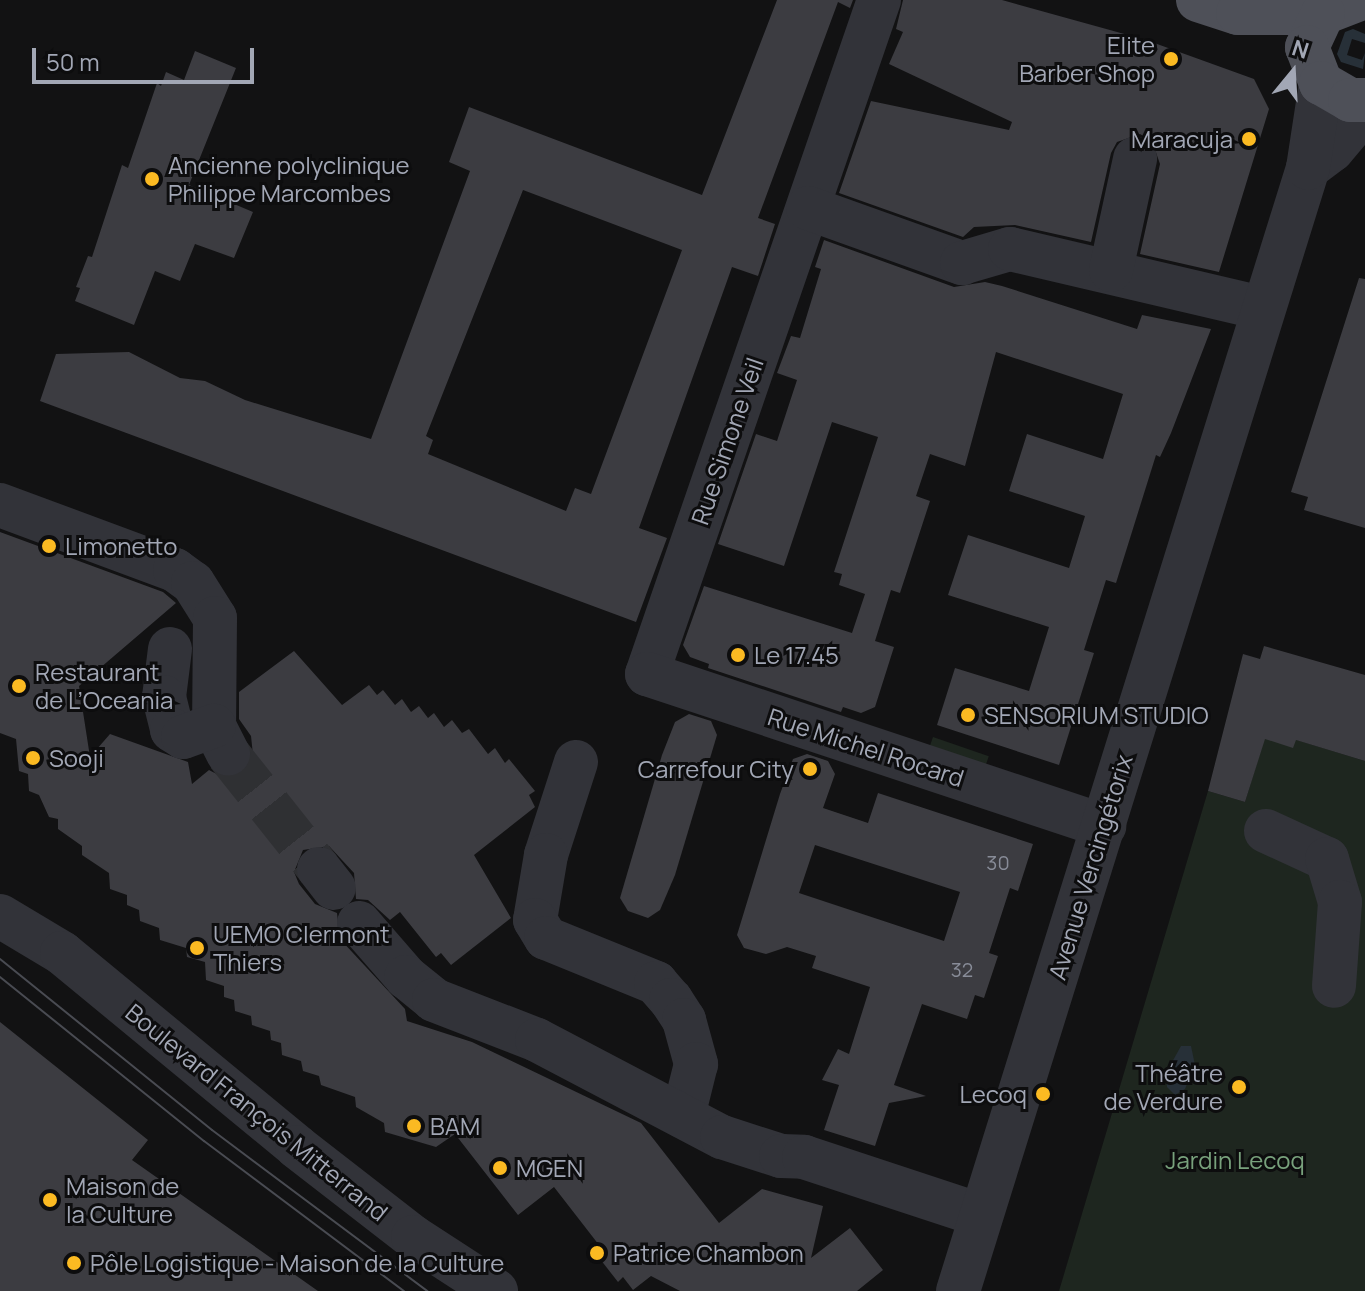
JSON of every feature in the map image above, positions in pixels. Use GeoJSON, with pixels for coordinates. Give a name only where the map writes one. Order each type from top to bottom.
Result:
{"type":"FeatureCollection","features":[{"type":"Feature","properties":{"kind":"main road"},"geometry":{"type":"LineString","coordinates":[[1218,6],[1345,4]]}},
{"type":"Feature","properties":{"kind":"main road","name":"Avenue Vercingétorix"},"geometry":{"type":"LineString","coordinates":[[1314,71],[1310,34],[1345,4]]}},
{"type":"Feature","properties":{"kind":"main road"},"geometry":{"type":"LineString","coordinates":[[1218,6],[1314,71],[1350,100],[1365,100]]}},
{"type":"Feature","properties":{"kind":"street","name":"Rue Simone Veil"},"geometry":{"type":"LineString","coordinates":[[647,674],[879,0]]}},
{"type":"Feature","properties":{"kind":"street","name":"Avenue Vercingétorix"},"geometry":{"type":"LineString","coordinates":[[958,1291],[1094,823],[1308,168],[1314,71]]}},
{"type":"Feature","properties":{"kind":"street"},"geometry":{"type":"LineString","coordinates":[[1308,168],[1332,150],[1365,111]]}},
{"type":"Feature","properties":{"kind":"street"},"geometry":{"type":"LineString","coordinates":[[1111,270],[1135,159]]}},
{"type":"Feature","properties":{"kind":"street"},"geometry":{"type":"LineString","coordinates":[[808,208],[962,263],[1010,249],[1111,270],[1262,308]]}},
{"type":"Feature","properties":{"kind":"street"},"geometry":{"type":"LineString","coordinates":[[0,505],[175,570],[193,583],[215,618],[207,727],[183,737],[172,730],[164,697],[170,649]]}},
{"type":"Feature","properties":{"kind":"street","name":"Rue Michel Rocard"},"geometry":{"type":"LineString","coordinates":[[647,674],[1094,823]]}},
{"type":"Feature","properties":{"kind":"street"},"geometry":{"type":"LineString","coordinates":[[576,762],[546,855],[535,920],[546,938],[656,983],[671,1000],[684,1020],[696,1064],[683,1116]]}},
{"type":"Feature","properties":{"kind":"street"},"geometry":{"type":"LineString","coordinates":[[1266,831],[1327,859],[1340,902],[1334,986]]}},
{"type":"Feature","properties":{"kind":"street","name":"Boulevard François Mitterrand"},"geometry":{"type":"LineString","coordinates":[[0,882],[28,904],[62,953]]}},
{"type":"Feature","properties":{"kind":"street","name":"Boulevard François Mitterrand"},"geometry":{"type":"LineString","coordinates":[[0,916],[62,953],[297,1147],[413,1237],[496,1291]]}},
{"type":"Feature","properties":{"kind":"street"},"geometry":{"type":"LineString","coordinates":[[359,923],[406,977],[434,1000],[537,1040],[722,1137],[781,1156],[804,1157],[980,1215]]}},
{"type":"Feature","properties":{"kind":"green space","name":"Jardin Lecoq"},"geometry":{"type":"Polygon","coordinates":[[[1258,728],[1365,761],[1365,1291],[1059,1291],[1208,791],[1245,802],[1263,743],[1258,728]]]}},
{"type":"Feature","properties":{"kind":"green space"},"geometry":{"type":"Polygon","coordinates":[[[933,737],[989,756],[983,773],[927,754],[933,737]]]}},
{"type":"Feature","properties":{"kind":"shaded area"},"geometry":{"type":"Polygon","coordinates":[[[1353,29],[1365,34],[1365,43],[1352,39],[1347,55],[1362,60],[1365,53],[1363,69],[1341,62],[1337,54],[1345,32],[1353,29]]]}},
{"type":"Feature","properties":{"kind":"shaded area"},"geometry":{"type":"Polygon","coordinates":[[[1181,1046],[1191,1046],[1195,1065],[1185,1089],[1175,1095],[1167,1087],[1166,1073],[1181,1046]]]}},
{"type":"Feature","properties":{"kind":"building"},"geometry":{"type":"Polygon","coordinates":[[[777,0],[853,0],[850,8],[838,2],[758,218],[775,224],[758,276],[732,267],[639,528],[667,538],[636,622],[40,401],[56,354],[129,352],[180,378],[205,381],[245,400],[371,439],[470,171],[449,162],[469,107],[702,195],[777,0]],[[523,190],[426,436],[433,440],[428,454],[566,511],[575,488],[591,494],[682,250],[523,190]]]}},
{"type":"Feature","properties":{"kind":"building"},"geometry":{"type":"Polygon","coordinates":[[[903,0],[1002,0],[1146,40],[1254,79],[1269,109],[1219,272],[1140,254],[1160,164],[1152,141],[1140,134],[1117,142],[1111,153],[1091,242],[1015,225],[974,227],[963,237],[839,193],[871,101],[1009,130],[1012,122],[889,64],[903,32],[896,29],[903,0]]]}},
{"type":"Feature","properties":{"kind":"building","name":"Ancienne polyclinique Philippe Marcombes"},"geometry":{"type":"Polygon","coordinates":[[[195,51],[236,68],[189,185],[253,212],[234,258],[195,244],[180,281],[155,271],[134,325],[75,301],[80,288],[76,287],[88,256],[92,257],[122,165],[128,168],[157,83],[161,86],[166,72],[184,80],[195,51]]]}},
{"type":"Feature","properties":{"kind":"building"},"geometry":{"type":"Polygon","coordinates":[[[824,240],[954,287],[985,282],[1137,329],[1142,315],[1211,329],[1171,433],[1160,457],[1156,455],[1116,583],[1106,580],[1084,650],[1094,653],[1059,765],[937,725],[955,668],[1029,691],[1049,627],[948,595],[968,535],[1069,568],[1085,516],[1009,491],[1027,434],[1103,459],[1123,394],[996,352],[965,466],[930,454],[916,496],[930,501],[900,593],[891,590],[875,641],[894,647],[875,707],[861,713],[843,707],[841,712],[708,668],[709,664],[690,657],[683,645],[704,586],[852,633],[865,594],[839,585],[842,574],[834,572],[878,437],[832,422],[784,566],[718,544],[756,434],[777,441],[797,380],[777,373],[791,336],[800,338],[821,269],[815,267],[824,240]]]}},
{"type":"Feature","properties":{"kind":"building"},"geometry":{"type":"Polygon","coordinates":[[[1359,278],[1365,279],[1365,528],[1304,510],[1308,497],[1291,492],[1359,278]]]}},
{"type":"Feature","properties":{"kind":"building"},"geometry":{"type":"Polygon","coordinates":[[[0,532],[163,592],[176,603],[79,686],[90,757],[110,734],[188,762],[192,784],[209,770],[226,779],[240,776],[253,755],[251,736],[239,719],[239,692],[294,651],[342,705],[369,685],[377,695],[383,690],[395,705],[402,699],[411,712],[419,706],[428,718],[434,713],[444,727],[452,720],[462,733],[469,729],[488,754],[495,748],[505,763],[509,759],[535,791],[529,795],[535,807],[474,855],[511,918],[451,965],[441,953],[436,957],[400,912],[390,920],[368,900],[356,899],[354,873],[329,846],[303,850],[294,872],[299,884],[315,904],[337,913],[340,939],[405,1009],[407,1021],[472,1042],[641,1123],[719,1223],[762,1189],[823,1206],[811,1258],[850,1228],[883,1270],[857,1291],[680,1291],[651,1276],[633,1290],[623,1277],[618,1282],[593,1250],[599,1245],[554,1187],[518,1215],[455,1134],[436,1147],[385,1132],[384,1123],[356,1107],[355,1097],[321,1085],[319,1076],[303,1071],[301,1061],[282,1055],[281,1043],[271,1040],[270,1031],[252,1025],[251,1016],[235,1011],[234,1000],[224,997],[224,986],[206,980],[205,962],[187,957],[186,948],[160,940],[159,928],[140,921],[139,910],[127,905],[127,895],[110,889],[109,873],[82,855],[82,846],[58,829],[58,819],[49,817],[39,795],[29,791],[28,774],[19,771],[16,739],[0,733],[0,532]]]}},
{"type":"Feature","properties":{"kind":"building"},"geometry":{"type":"Polygon","coordinates":[[[1264,646],[1365,675],[1365,761],[1296,740],[1293,748],[1265,739],[1245,802],[1208,791],[1243,654],[1260,659],[1264,646]]]}},
{"type":"Feature","properties":{"kind":"building"},"geometry":{"type":"Polygon","coordinates":[[[689,714],[711,721],[717,735],[675,875],[660,910],[648,918],[628,911],[620,898],[662,755],[675,722],[689,714]]]}},
{"type":"Feature","properties":{"kind":"building"},"geometry":{"type":"Polygon","coordinates":[[[807,754],[828,761],[835,774],[823,808],[868,823],[878,793],[1033,844],[1018,891],[1010,888],[989,953],[998,956],[984,998],[975,995],[967,1019],[922,1004],[894,1085],[926,1096],[889,1103],[875,1146],[824,1130],[839,1085],[822,1080],[838,1049],[849,1054],[870,987],[812,968],[816,956],[787,947],[766,954],[744,948],[737,935],[793,759],[807,754]],[[815,845],[799,893],[944,941],[960,892],[815,845]]]}},
{"type":"Feature","properties":{"kind":"building"},"geometry":{"type":"Polygon","coordinates":[[[0,1022],[148,1140],[132,1160],[318,1291],[0,1291],[0,1022]]]}},
{"type":"Feature","properties":{"kind":"tunnel"},"geometry":{"type":"LineString","coordinates":[[228,754],[319,869]]}},
{"type":"Feature","properties":{"kind":"tram line"},"geometry":{"type":"LineString","coordinates":[[0,959],[212,1130],[427,1291]]}},
{"type":"Feature","properties":{"kind":"tram line"},"geometry":{"type":"LineString","coordinates":[[0,977],[204,1141],[404,1291]]}},
{"type":"Feature","properties":{"kind":"place","name":"Elite Barber Shop"},"geometry":{"type":"Point","coordinates":[1171,59]}},
{"type":"Feature","properties":{"kind":"place","name":"Maracuja"},"geometry":{"type":"Point","coordinates":[1249,139]}},
{"type":"Feature","properties":{"kind":"place","name":"Ancienne polyclinique Philippe Marcombes"},"geometry":{"type":"Point","coordinates":[152,179]}},
{"type":"Feature","properties":{"kind":"place","name":"Limonetto"},"geometry":{"type":"Point","coordinates":[49,546]}},
{"type":"Feature","properties":{"kind":"place","name":"Le 17.45"},"geometry":{"type":"Point","coordinates":[738,655]}},
{"type":"Feature","properties":{"kind":"place","name":"Restaurant de L’Oceania"},"geometry":{"type":"Point","coordinates":[19,686]}},
{"type":"Feature","properties":{"kind":"place","name":"SENSORIUM STUDIO"},"geometry":{"type":"Point","coordinates":[968,715]}},
{"type":"Feature","properties":{"kind":"place","name":"Sooji"},"geometry":{"type":"Point","coordinates":[33,758]}},
{"type":"Feature","properties":{"kind":"place","name":"Carrefour City"},"geometry":{"type":"Point","coordinates":[810,769]}},
{"type":"Feature","properties":{"kind":"place","name":"UEMO Clermont Thiers"},"geometry":{"type":"Point","coordinates":[197,948]}},
{"type":"Feature","properties":{"kind":"place","name":"Théâtre de Verdure"},"geometry":{"type":"Point","coordinates":[1239,1087]}},
{"type":"Feature","properties":{"kind":"place","name":"Lecoq"},"geometry":{"type":"Point","coordinates":[1043,1094]}},
{"type":"Feature","properties":{"kind":"place","name":"BAM"},"geometry":{"type":"Point","coordinates":[414,1126]}},
{"type":"Feature","properties":{"kind":"place","name":"MGEN"},"geometry":{"type":"Point","coordinates":[500,1168]}},
{"type":"Feature","properties":{"kind":"place","name":"Maison de la Culture"},"geometry":{"type":"Point","coordinates":[50,1200]}},
{"type":"Feature","properties":{"kind":"place","name":"Patrice Chambon"},"geometry":{"type":"Point","coordinates":[597,1253]}},
{"type":"Feature","properties":{"kind":"place","name":"Pôle Logistique - Maison de la Culture"},"geometry":{"type":"Point","coordinates":[74,1263]}}]}
